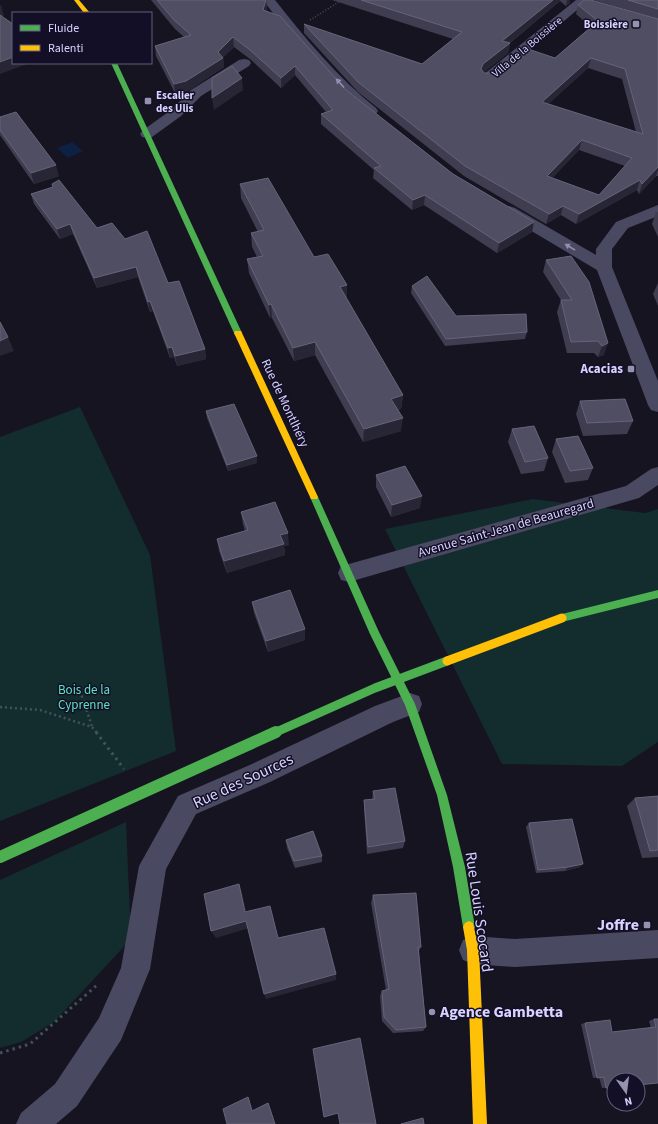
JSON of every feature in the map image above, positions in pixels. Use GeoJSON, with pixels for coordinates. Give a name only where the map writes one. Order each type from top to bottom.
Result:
{"type":"FeatureCollection","features":[{"type":"Feature","properties":{"kind":"main road"},"geometry":{"type":"LineString","coordinates":[[76,0],[86,12]]}},
{"type":"Feature","properties":{"kind":"main road","name":"Rue de Montlhéry"},"geometry":{"type":"LineString","coordinates":[[114,64],[349,573],[375,634],[410,704],[428,755]]}},
{"type":"Feature","properties":{"kind":"main road"},"geometry":{"type":"LineString","coordinates":[[0,857],[374,688],[562,618],[658,594]]}},
{"type":"Feature","properties":{"kind":"main road","name":"Rue Louis Scocard"},"geometry":{"type":"LineString","coordinates":[[428,755],[442,795],[459,867],[473,950],[480,1124]]}},
{"type":"Feature","properties":{"kind":"street"},"geometry":{"type":"LineString","coordinates":[[269,0],[293,31],[352,96],[383,121]]}},
{"type":"Feature","properties":{"kind":"street","name":"Villa de la Boissière"},"geometry":{"type":"LineString","coordinates":[[488,78],[583,2]]}},
{"type":"Feature","properties":{"kind":"street"},"geometry":{"type":"LineString","coordinates":[[148,134],[176,113],[196,93],[244,63]]}},
{"type":"Feature","properties":{"kind":"street"},"geometry":{"type":"LineString","coordinates":[[498,204],[604,268]]}},
{"type":"Feature","properties":{"kind":"street"},"geometry":{"type":"LineString","coordinates":[[658,210],[622,225],[604,249],[604,268],[658,406]]}},
{"type":"Feature","properties":{"kind":"street","name":"Avenue Saint-Jean de Beauregard"},"geometry":{"type":"LineString","coordinates":[[349,573],[632,492],[658,475]]}},
{"type":"Feature","properties":{"kind":"street","name":"Rue des Sources"},"geometry":{"type":"LineString","coordinates":[[32,1124],[66,1095],[110,1029],[134,969],[138,954],[153,866],[187,805],[261,773],[384,714],[410,704]]}},
{"type":"Feature","properties":{"kind":"street"},"geometry":{"type":"LineString","coordinates":[[473,950],[515,953],[658,944]]}},
{"type":"Feature","properties":{"kind":"path"},"geometry":{"type":"LineString","coordinates":[[80,691],[92,727],[127,772]]}},
{"type":"Feature","properties":{"kind":"path"},"geometry":{"type":"LineString","coordinates":[[0,708],[40,710],[92,727]]}},
{"type":"Feature","properties":{"kind":"path"},"geometry":{"type":"LineString","coordinates":[[0,1053],[30,1044],[100,982]]}},
{"type":"Feature","properties":{"kind":"green space","name":"Bois de la Cyprenne"},"geometry":{"type":"Polygon","coordinates":[[[80,407],[150,555],[176,751],[0,821],[0,437],[80,407]]]}},
{"type":"Feature","properties":{"kind":"green space"},"geometry":{"type":"Polygon","coordinates":[[[533,499],[645,513],[658,509],[658,742],[622,766],[502,764],[385,529],[533,499]]]}},
{"type":"Feature","properties":{"kind":"green space"},"geometry":{"type":"Polygon","coordinates":[[[126,822],[131,939],[54,1022],[21,1042],[0,1048],[0,880],[126,822]]]}},
{"type":"Feature","properties":{"kind":"water"},"geometry":{"type":"Polygon","coordinates":[[[72,142],[83,151],[68,158],[57,148],[72,142]]]}},
{"type":"Feature","properties":{"kind":"building"},"geometry":{"type":"Polygon","coordinates":[[[157,0],[266,0],[263,10],[280,16],[346,90],[453,174],[534,222],[499,243],[425,195],[413,200],[374,168],[381,166],[321,114],[333,110],[295,66],[281,78],[233,37],[218,52],[223,58],[186,81],[174,84],[155,46],[191,35],[174,20],[157,0]]]}},
{"type":"Feature","properties":{"kind":"building"},"geometry":{"type":"Polygon","coordinates":[[[361,0],[553,0],[502,41],[510,43],[483,64],[481,69],[484,73],[495,73],[525,48],[555,58],[598,21],[578,5],[584,0],[591,0],[658,19],[658,167],[642,184],[640,180],[579,214],[563,206],[549,214],[465,166],[358,82],[304,24],[422,64],[462,32],[361,0]],[[591,58],[542,102],[643,134],[625,69],[591,58]],[[582,140],[547,176],[599,195],[632,158],[582,140]]]}},
{"type":"Feature","properties":{"kind":"building"},"geometry":{"type":"Polygon","coordinates":[[[628,0],[658,0],[658,9],[628,0]]]}},
{"type":"Feature","properties":{"kind":"building"},"geometry":{"type":"Polygon","coordinates":[[[0,15],[12,23],[12,57],[0,62],[0,15]]]}},
{"type":"Feature","properties":{"kind":"building"},"geometry":{"type":"Polygon","coordinates":[[[232,66],[242,78],[212,98],[212,78],[232,66]]]}},
{"type":"Feature","properties":{"kind":"building"},"geometry":{"type":"Polygon","coordinates":[[[16,112],[56,165],[31,173],[0,130],[0,117],[16,112]]]}},
{"type":"Feature","properties":{"kind":"building"},"geometry":{"type":"Polygon","coordinates":[[[268,178],[314,257],[328,254],[347,285],[340,287],[403,395],[391,399],[403,418],[364,429],[315,342],[293,348],[271,304],[269,305],[247,259],[263,256],[251,233],[264,230],[240,184],[268,178]]]}},
{"type":"Feature","properties":{"kind":"building"},"geometry":{"type":"Polygon","coordinates":[[[59,180],[97,228],[112,223],[125,239],[147,231],[168,283],[179,281],[205,349],[175,356],[172,347],[168,348],[150,301],[148,302],[136,267],[94,278],[70,224],[57,229],[31,194],[53,187],[52,184],[59,180]]]}},
{"type":"Feature","properties":{"kind":"building"},"geometry":{"type":"Polygon","coordinates":[[[571,256],[589,282],[608,343],[602,346],[598,341],[571,342],[561,300],[572,300],[546,260],[571,256]]]}},
{"type":"Feature","properties":{"kind":"building"},"geometry":{"type":"Polygon","coordinates":[[[427,276],[456,316],[526,314],[527,332],[446,339],[412,286],[427,276]]]}},
{"type":"Feature","properties":{"kind":"building"},"geometry":{"type":"Polygon","coordinates":[[[0,322],[8,337],[0,341],[0,322]]]}},
{"type":"Feature","properties":{"kind":"building"},"geometry":{"type":"Polygon","coordinates":[[[625,399],[633,421],[587,423],[580,401],[625,399]]]}},
{"type":"Feature","properties":{"kind":"building"},"geometry":{"type":"Polygon","coordinates":[[[234,404],[257,456],[227,465],[206,411],[234,404]]]}},
{"type":"Feature","properties":{"kind":"building"},"geometry":{"type":"Polygon","coordinates":[[[534,426],[548,458],[525,462],[512,429],[534,426]]]}},
{"type":"Feature","properties":{"kind":"building"},"geometry":{"type":"Polygon","coordinates":[[[578,436],[593,468],[570,471],[556,439],[578,436]]]}},
{"type":"Feature","properties":{"kind":"building"},"geometry":{"type":"Polygon","coordinates":[[[405,466],[422,496],[392,505],[376,475],[405,466]]]}},
{"type":"Feature","properties":{"kind":"building"},"geometry":{"type":"Polygon","coordinates":[[[275,502],[288,533],[280,535],[284,544],[224,561],[217,539],[248,530],[241,512],[275,502]]]}},
{"type":"Feature","properties":{"kind":"building"},"geometry":{"type":"Polygon","coordinates":[[[290,590],[305,629],[266,641],[252,602],[290,590]]]}},
{"type":"Feature","properties":{"kind":"building"},"geometry":{"type":"Polygon","coordinates":[[[395,788],[405,841],[368,847],[364,800],[375,799],[373,791],[395,788]]]}},
{"type":"Feature","properties":{"kind":"building"},"geometry":{"type":"Polygon","coordinates":[[[658,796],[658,850],[650,851],[635,798],[658,796]]]}},
{"type":"Feature","properties":{"kind":"building"},"geometry":{"type":"Polygon","coordinates":[[[572,819],[583,864],[538,870],[529,823],[572,819]]]}},
{"type":"Feature","properties":{"kind":"building"},"geometry":{"type":"Polygon","coordinates":[[[313,831],[322,856],[294,861],[286,840],[313,831]]]}},
{"type":"Feature","properties":{"kind":"building"},"geometry":{"type":"Polygon","coordinates":[[[239,884],[245,912],[270,906],[278,938],[324,928],[336,974],[264,994],[246,921],[211,931],[204,894],[239,884]]]}},
{"type":"Feature","properties":{"kind":"building"},"geometry":{"type":"Polygon","coordinates":[[[416,893],[421,947],[418,947],[426,1027],[396,1030],[384,1017],[382,991],[389,989],[373,895],[416,893]]]}},
{"type":"Feature","properties":{"kind":"building"},"geometry":{"type":"Polygon","coordinates":[[[654,1019],[658,1019],[658,1083],[646,1084],[646,1072],[606,1072],[606,1088],[604,1077],[597,1078],[585,1023],[610,1020],[612,1032],[656,1027],[654,1019]]]}},
{"type":"Feature","properties":{"kind":"building"},"geometry":{"type":"Polygon","coordinates":[[[360,1038],[376,1124],[340,1124],[338,1113],[324,1117],[313,1049],[360,1038]]]}},
{"type":"Feature","properties":{"kind":"building"},"geometry":{"type":"Polygon","coordinates":[[[248,1097],[252,1111],[268,1103],[275,1124],[227,1124],[223,1109],[248,1097]]]}},
{"type":"Feature","properties":{"kind":"building"},"geometry":{"type":"Polygon","coordinates":[[[423,1118],[424,1124],[401,1124],[423,1118]]]}},
{"type":"Feature","properties":{"kind":"traffic: fast"},"geometry":{"type":"LineString","coordinates":[[114,64],[238,333]]}},
{"type":"Feature","properties":{"kind":"traffic: fast"},"geometry":{"type":"LineString","coordinates":[[314,497],[375,634],[410,704],[442,795],[459,867],[469,927]]}},
{"type":"Feature","properties":{"kind":"traffic: fast"},"geometry":{"type":"LineString","coordinates":[[562,618],[658,594]]}},
{"type":"Feature","properties":{"kind":"traffic: fast"},"geometry":{"type":"LineString","coordinates":[[0,857],[375,688],[447,661]]}},
{"type":"Feature","properties":{"kind":"traffic: slow"},"geometry":{"type":"LineString","coordinates":[[76,0],[86,12]]}},
{"type":"Feature","properties":{"kind":"traffic: slow"},"geometry":{"type":"LineString","coordinates":[[238,333],[314,497]]}},
{"type":"Feature","properties":{"kind":"traffic: slow"},"geometry":{"type":"LineString","coordinates":[[447,661],[562,618]]}},
{"type":"Feature","properties":{"kind":"traffic: slow"},"geometry":{"type":"LineString","coordinates":[[469,927],[473,950],[480,1124]]}},
{"type":"Feature","properties":{"kind":"place","name":"Boissière"},"geometry":{"type":"Point","coordinates":[636,24]}},
{"type":"Feature","properties":{"kind":"place","name":"Escalier des Ulis"},"geometry":{"type":"Point","coordinates":[148,101]}},
{"type":"Feature","properties":{"kind":"place","name":"Acacias"},"geometry":{"type":"Point","coordinates":[631,369]}},
{"type":"Feature","properties":{"kind":"place","name":"Joffre"},"geometry":{"type":"Point","coordinates":[647,925]}},
{"type":"Feature","properties":{"kind":"place","name":"Agence Gambetta"},"geometry":{"type":"Point","coordinates":[432,1012]}}]}
